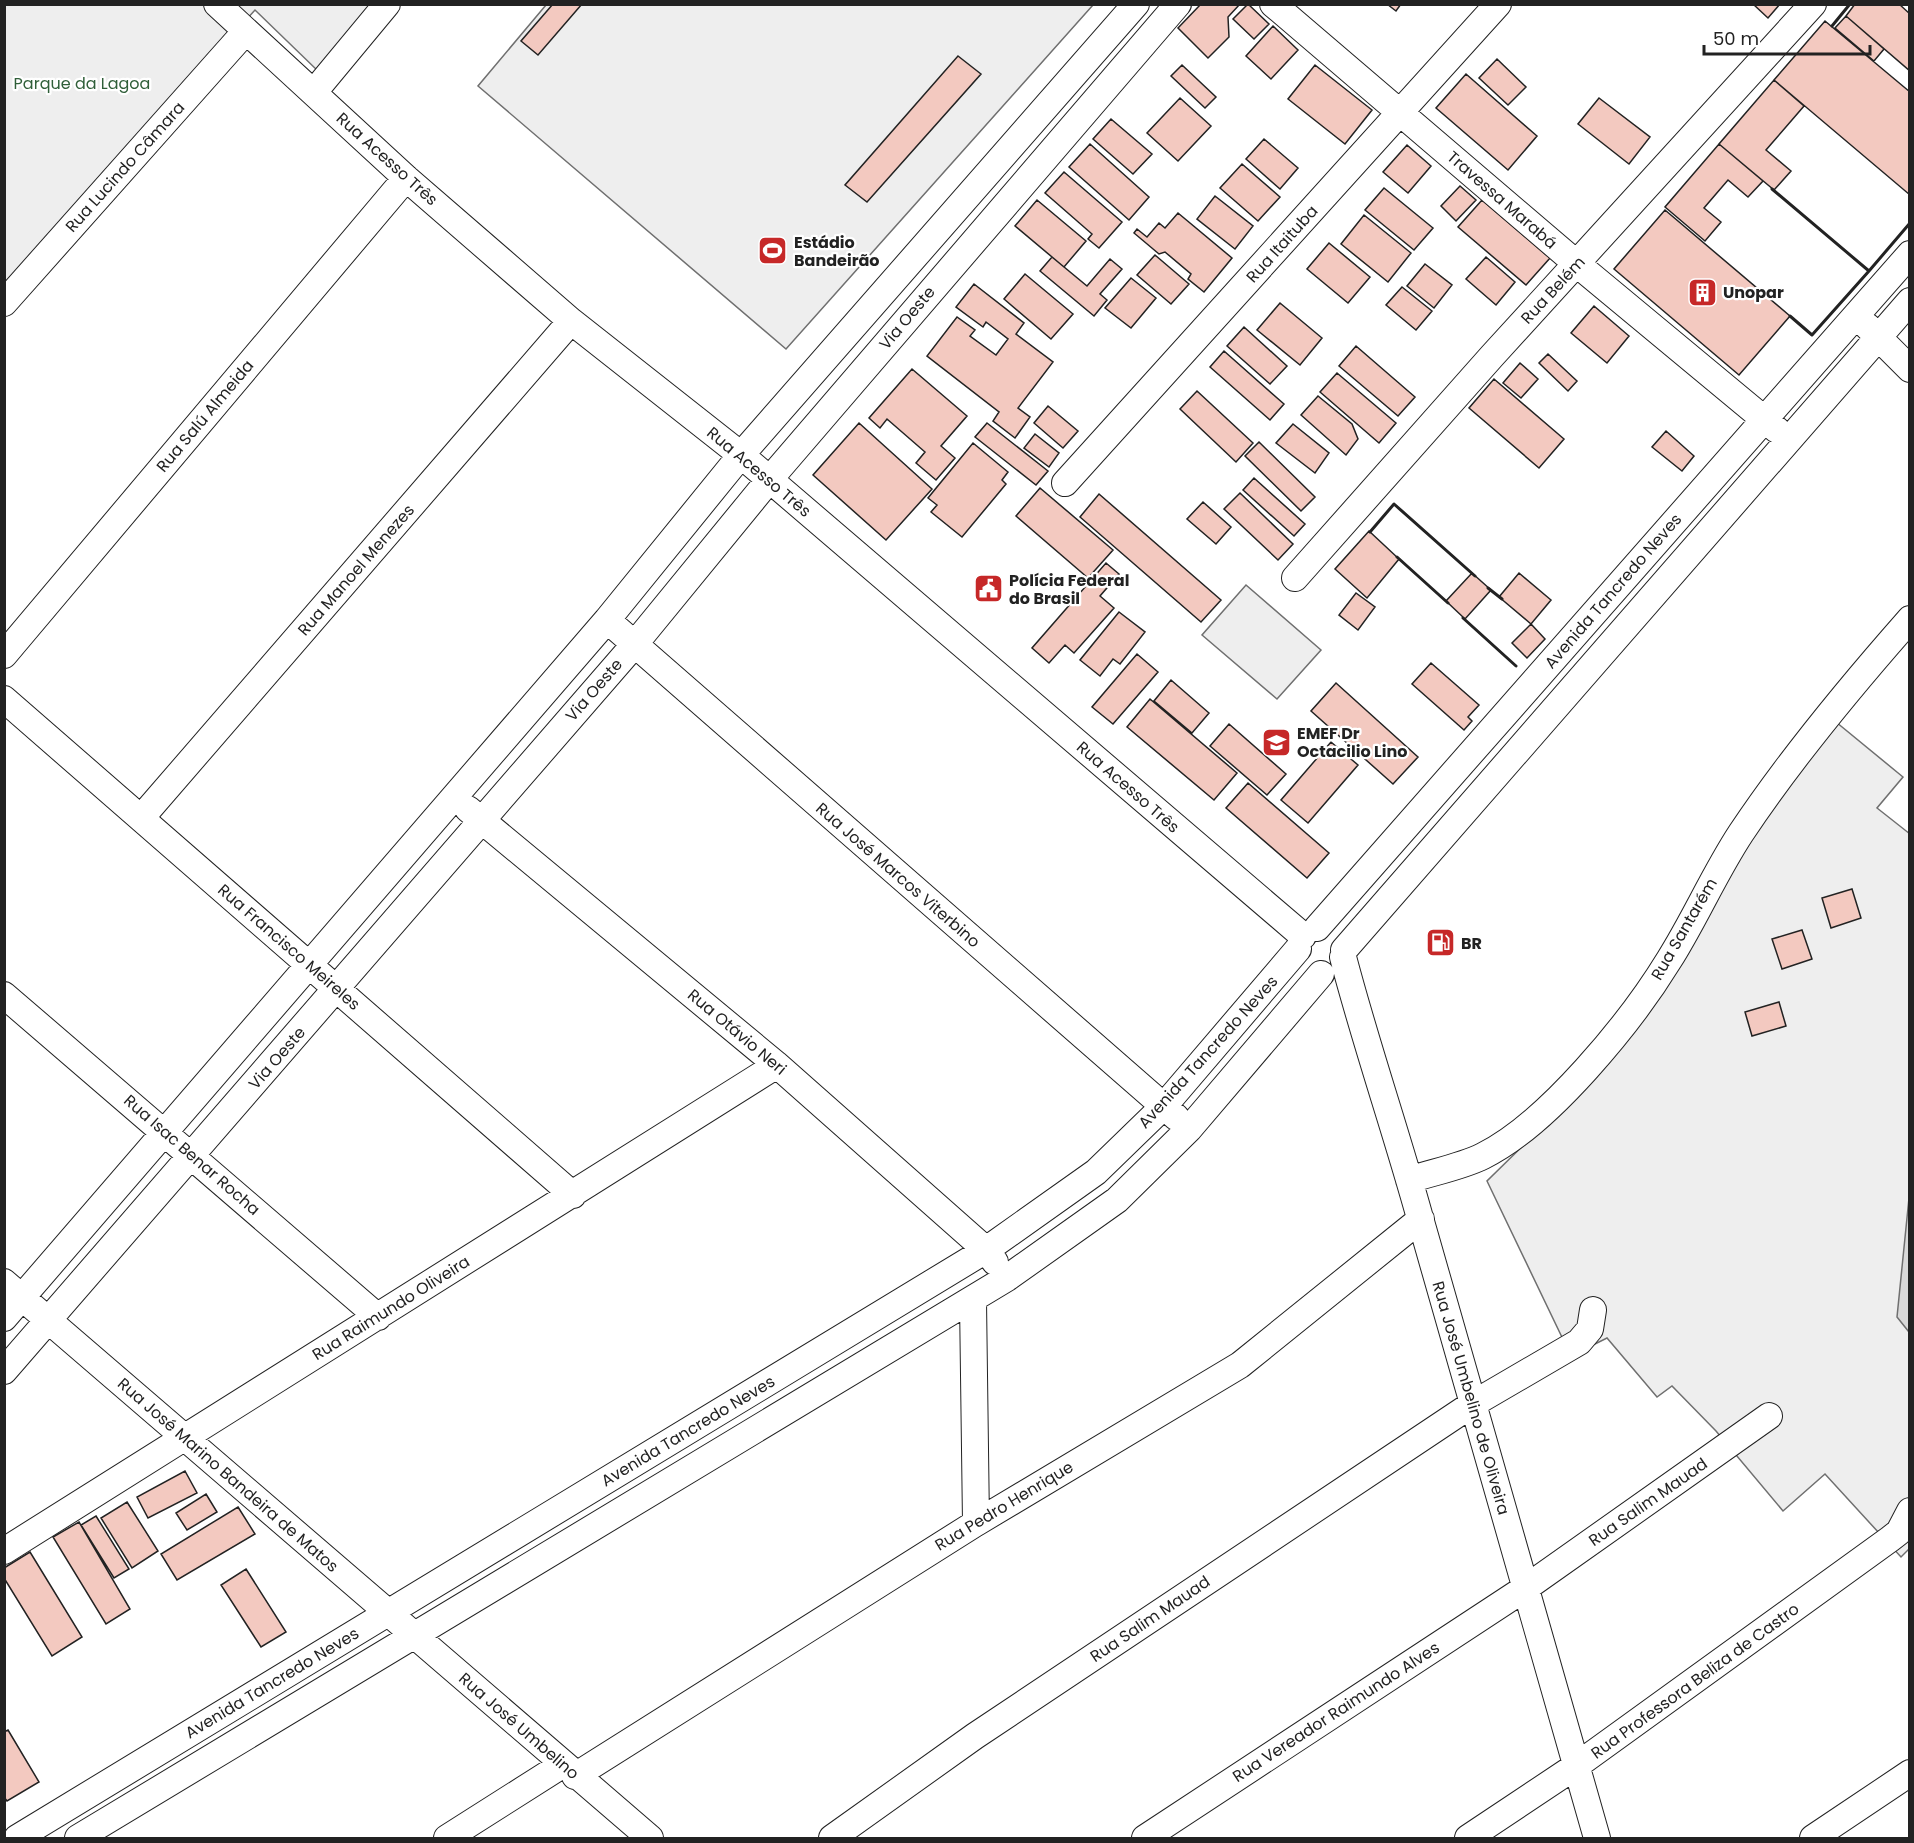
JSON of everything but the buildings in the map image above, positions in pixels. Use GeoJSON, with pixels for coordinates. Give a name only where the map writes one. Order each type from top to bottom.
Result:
{"type":"FeatureCollection","features":[{"type":"Feature","properties":{"kind":"street","name":"Rua Acesso Três"},"geometry":{"type":"LineString","coordinates":[[217,4],[406,178],[571,321],[741,455],[1306,938]]}},
{"type":"Feature","properties":{"kind":"street"},"geometry":{"type":"LineString","coordinates":[[314,92],[387,4]]}},
{"type":"Feature","properties":{"kind":"street","name":"Via Oeste"},"geometry":{"type":"LineString","coordinates":[[4,1318],[13,1290],[164,1131],[607,620],[741,455],[1136,4]]}},
{"type":"Feature","properties":{"kind":"street","name":"Via Oeste"},"geometry":{"type":"LineString","coordinates":[[4,1371],[634,645],[769,480],[1178,4]]}},
{"type":"Feature","properties":{"kind":"street","name":"Travessa Marabá"},"geometry":{"type":"LineString","coordinates":[[1273,4],[1577,264],[1788,440]]}},
{"type":"Feature","properties":{"kind":"street","name":"Rua Itaituba"},"geometry":{"type":"LineString","coordinates":[[1065,483],[1401,114],[1498,4]]}},
{"type":"Feature","properties":{"kind":"street","name":"Rua Belém"},"geometry":{"type":"LineString","coordinates":[[1295,578],[1813,4]]}},
{"type":"Feature","properties":{"kind":"street","name":"Rua Lucindo Câmara"},"geometry":{"type":"LineString","coordinates":[[4,303],[246,31]]}},
{"type":"Feature","properties":{"kind":"street","name":"Rua Salú Almeida"},"geometry":{"type":"LineString","coordinates":[[4,655],[406,178]]}},
{"type":"Feature","properties":{"kind":"street","name":"Avenida Tancredo Neves"},"geometry":{"type":"LineString","coordinates":[[16,1839],[986,1250],[1096,1172],[1164,1106],[1306,938],[1910,254]]}},
{"type":"Feature","properties":{"kind":"street","name":"Avenida Tancredo Neves"},"geometry":{"type":"LineString","coordinates":[[78,1839],[414,1634],[973,1301],[1116,1200],[1189,1129],[1910,302]]}},
{"type":"Feature","properties":{"kind":"street"},"geometry":{"type":"LineString","coordinates":[[1856,316],[1910,369]]}},
{"type":"Feature","properties":{"kind":"street","name":"Rua Manoel Menezes"},"geometry":{"type":"LineString","coordinates":[[141,818],[571,321]]}},
{"type":"Feature","properties":{"kind":"street","name":"Rua Santarém"},"geometry":{"type":"LineString","coordinates":[[1409,1180],[1483,1156],[1523,1130],[1571,1084],[1633,1014],[1664,968],[1741,833],[1840,699],[1910,619]]}},
{"type":"Feature","properties":{"kind":"street","name":"Rua José Marcos Viterbino"},"geometry":{"type":"LineString","coordinates":[[607,620],[1189,1129]]}},
{"type":"Feature","properties":{"kind":"street","name":"Rua Francisco Meireles"},"geometry":{"type":"LineString","coordinates":[[4,699],[573,1195]]}},
{"type":"Feature","properties":{"kind":"street","name":"Rua Otávio Neri"},"geometry":{"type":"LineString","coordinates":[[454,798],[777,1065],[986,1250],[1007,1278]]}},
{"type":"Feature","properties":{"kind":"street"},"geometry":{"type":"LineString","coordinates":[[1416,816],[1442,838]]}},
{"type":"Feature","properties":{"kind":"street"},"geometry":{"type":"LineString","coordinates":[[1332,931],[1338,936],[1333,963],[1307,969],[1299,957],[1306,938],[1332,931]]}},
{"type":"Feature","properties":{"kind":"street","name":"Rua José Umbelino de Oliveira"},"geometry":{"type":"LineString","coordinates":[[1333,963],[1355,1002],[1421,1219],[1471,1405],[1527,1587],[1597,1839]]}},
{"type":"Feature","properties":{"kind":"street","name":"Rua Isac Benar Rocha"},"geometry":{"type":"LineString","coordinates":[[4,995],[378,1317]]}},
{"type":"Feature","properties":{"kind":"street","name":"Rua Raimundo Oliveira"},"geometry":{"type":"LineString","coordinates":[[4,1551],[777,1065]]}},
{"type":"Feature","properties":{"kind":"street","name":"Rua Pedro Henrique"},"geometry":{"type":"LineString","coordinates":[[452,1837],[569,1771],[976,1522],[1240,1365],[1421,1219]]}},
{"type":"Feature","properties":{"kind":"street"},"geometry":{"type":"LineString","coordinates":[[13,1290],[48,1320]]}},
{"type":"Feature","properties":{"kind":"street"},"geometry":{"type":"LineString","coordinates":[[973,1301],[976,1522]]}},
{"type":"Feature","properties":{"kind":"street","name":"Rua Salim Mauad"},"geometry":{"type":"LineString","coordinates":[[832,1839],[975,1736],[1471,1405],[1579,1342],[1590,1329],[1593,1310]]}},
{"type":"Feature","properties":{"kind":"street","name":"Rua José Marino Bandeira de Matos"},"geometry":{"type":"LineString","coordinates":[[48,1320],[388,1612]]}},
{"type":"Feature","properties":{"kind":"street","name":"Rua Salim Mauad"},"geometry":{"type":"LineString","coordinates":[[1527,1587],[1769,1416]]}},
{"type":"Feature","properties":{"kind":"street","name":"Rua Professora Beliza de Castro"},"geometry":{"type":"LineString","coordinates":[[1468,1839],[1576,1766],[1899,1532],[1910,1511]]}},
{"type":"Feature","properties":{"kind":"street","name":"Rua Vereador Raimundo Alves"},"geometry":{"type":"LineString","coordinates":[[1145,1839],[1527,1587]]}},
{"type":"Feature","properties":{"kind":"street","name":"Rua José Umbelino"},"geometry":{"type":"LineString","coordinates":[[388,1612],[650,1839]]}},
{"type":"Feature","properties":{"kind":"street"},"geometry":{"type":"LineString","coordinates":[[1813,1839],[1910,1773]]}},
{"type":"Feature","properties":{"kind":"green space","name":"Parque da Lagoa"},"geometry":{"type":"Polygon","coordinates":[[[4,5],[377,5],[319,72],[255,10],[5,283],[4,5]]]}},
{"type":"Feature","properties":{"kind":"green space","name":"Estádio Bandeirão"},"geometry":{"type":"Polygon","coordinates":[[[546,5],[1093,5],[786,349],[478,86],[546,5]]]}},
{"type":"Feature","properties":{"kind":"green space"},"geometry":{"type":"Polygon","coordinates":[[[1246,585],[1321,650],[1277,699],[1202,635],[1246,585]]]}},
{"type":"Feature","properties":{"kind":"green space"},"geometry":{"type":"Polygon","coordinates":[[[1836,722],[1903,777],[1877,808],[1910,834],[1909,1549],[1901,1557],[1825,1474],[1783,1511],[1716,1431],[1672,1386],[1657,1397],[1607,1338],[1571,1356],[1487,1181],[1589,1081],[1741,844],[1836,722]]]}},
{"type":"Feature","properties":{"kind":"shaded area"},"geometry":{"type":"Polygon","coordinates":[[[1909,1198],[1909,1332],[1897,1317],[1909,1198]]]}},
{"type":"Feature","properties":{"kind":"wall"},"geometry":{"type":"LineString","coordinates":[[1832,26],[1850,4]]}},
{"type":"Feature","properties":{"kind":"wall"},"geometry":{"type":"LineString","coordinates":[[1772,189],[1869,271],[1910,223]]}},
{"type":"Feature","properties":{"kind":"wall"},"geometry":{"type":"LineString","coordinates":[[1790,316],[1812,335],[1869,271]]}},
{"type":"Feature","properties":{"kind":"wall"},"geometry":{"type":"LineString","coordinates":[[1370,532],[1394,504],[1475,576]]}},
{"type":"Feature","properties":{"kind":"wall"},"geometry":{"type":"LineString","coordinates":[[1397,557],[1448,603]]}},
{"type":"Feature","properties":{"kind":"wall"},"geometry":{"type":"LineString","coordinates":[[1488,588],[1502,599]]}},
{"type":"Feature","properties":{"kind":"wall"},"geometry":{"type":"LineString","coordinates":[[1463,618],[1516,666]]}},
{"type":"Feature","properties":{"kind":"place","name":"Estádio Bandeirão"},"geometry":{"type":"Point","coordinates":[773,251]}},
{"type":"Feature","properties":{"kind":"place","name":"Unopar"},"geometry":{"type":"Point","coordinates":[1702,292]}},
{"type":"Feature","properties":{"kind":"place","name":"Polícia Federal do Brasil"},"geometry":{"type":"Point","coordinates":[988,589]}},
{"type":"Feature","properties":{"kind":"place","name":"EMEF Dr Octacilio Lino"},"geometry":{"type":"Point","coordinates":[1276,742]}},
{"type":"Feature","properties":{"kind":"place","name":"BR"},"geometry":{"type":"Point","coordinates":[1440,943]}}]}
